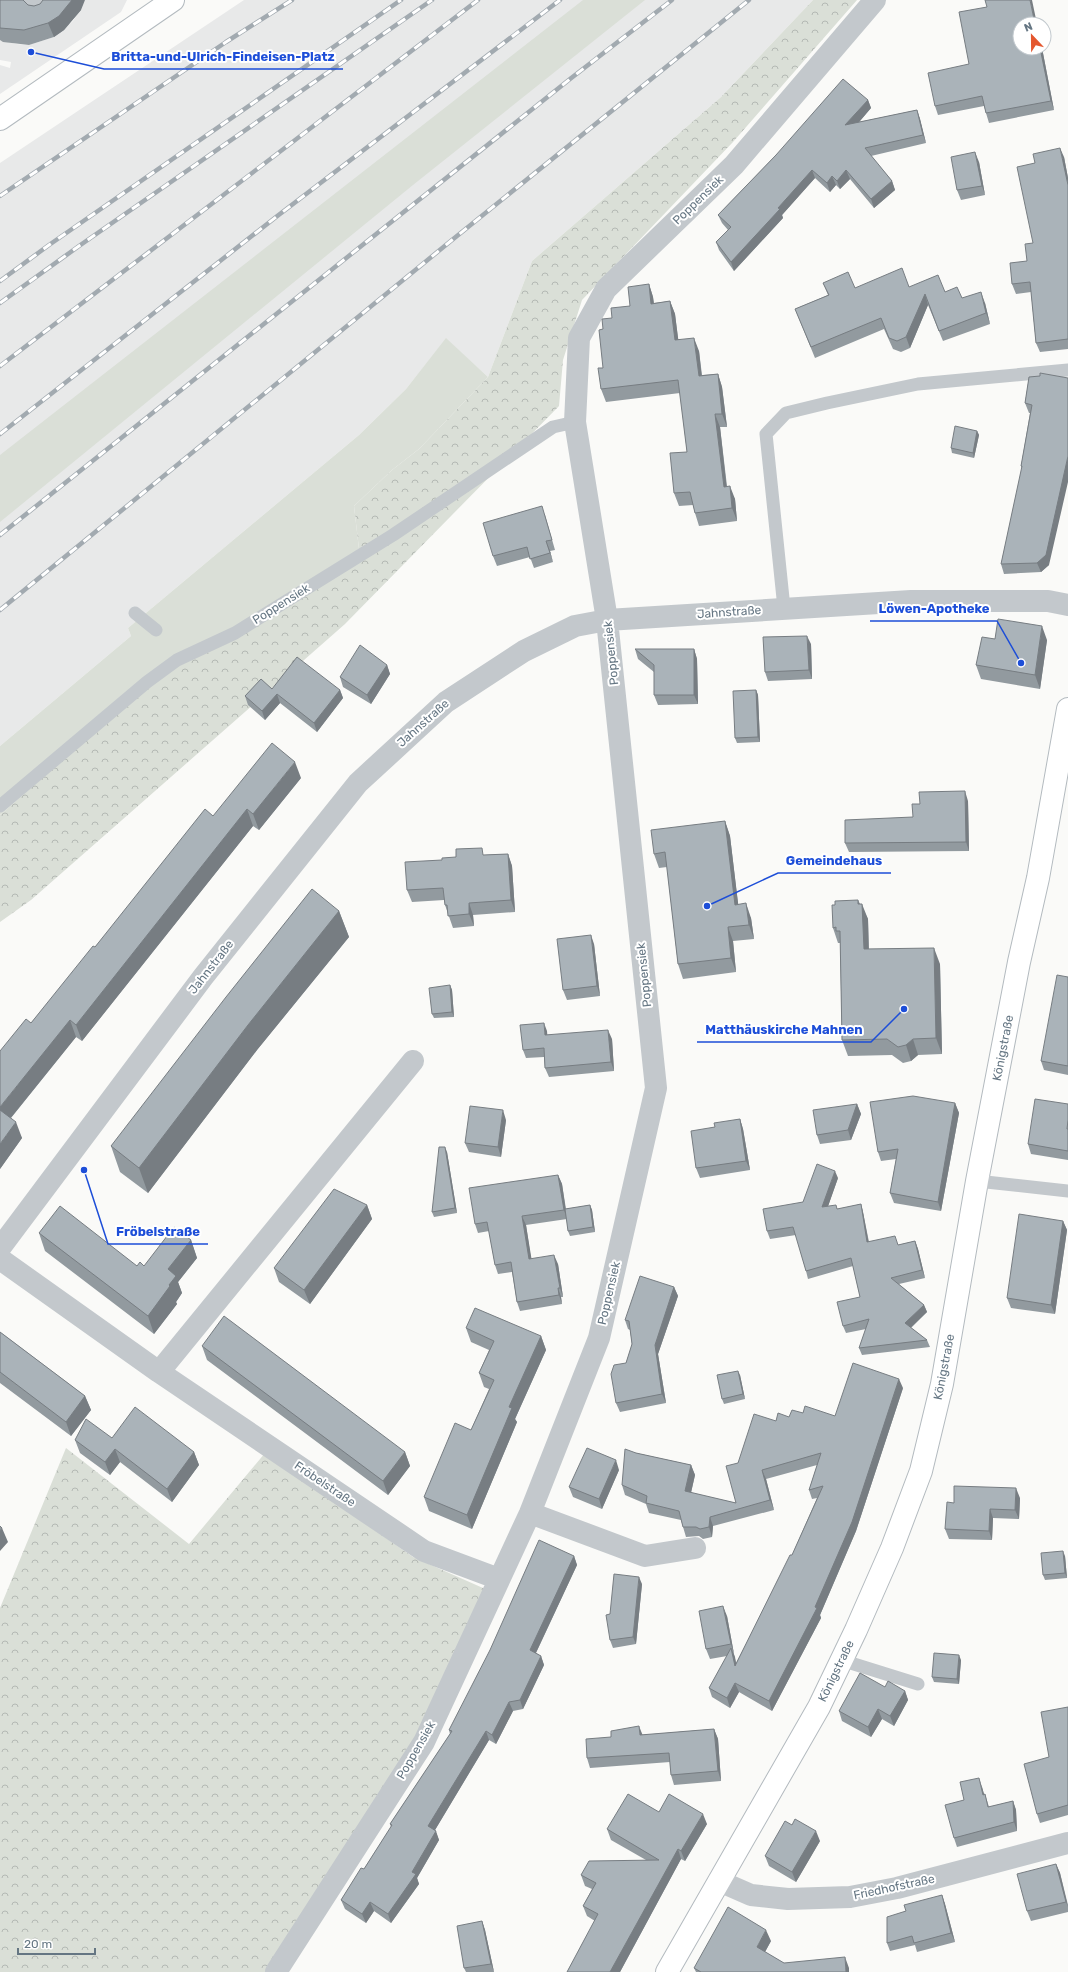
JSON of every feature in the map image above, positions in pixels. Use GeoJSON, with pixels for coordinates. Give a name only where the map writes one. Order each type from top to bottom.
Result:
{"type":"FeatureCollection","features":[{"type":"Feature","properties":{"kind":"main road"},"geometry":{"type":"LineString","coordinates":[[0,119],[171,1]]}},
{"type":"Feature","properties":{"kind":"main road","name":"Königstraße"},"geometry":{"type":"LineString","coordinates":[[667,1972],[819,1707],[892,1548],[921,1471],[942,1384],[977,1180],[1019,962],[1038,878],[1068,709]]}},
{"type":"Feature","properties":{"kind":"street","name":"Poppensiek"},"geometry":{"type":"LineString","coordinates":[[276,1972],[424,1742],[530,1512],[599,1338],[656,1088],[608,620],[575,422],[579,338],[606,289],[734,165],[875,0]]}},
{"type":"Feature","properties":{"kind":"street","name":"Jahnstraße"},"geometry":{"type":"LineString","coordinates":[[0,1248],[203,977],[358,783],[446,702],[517,655],[575,626],[608,620],[911,601],[1048,601],[1068,605]]}},
{"type":"Feature","properties":{"kind":"street"},"geometry":{"type":"LineString","coordinates":[[159,1372],[413,1061]]}},
{"type":"Feature","properties":{"kind":"street","name":"Fröbelstraße"},"geometry":{"type":"LineString","coordinates":[[0,1259],[159,1372],[424,1551],[499,1579]]}},
{"type":"Feature","properties":{"kind":"street"},"geometry":{"type":"LineString","coordinates":[[530,1512],[645,1556],[695,1548]]}},
{"type":"Feature","properties":{"kind":"street","name":"Friedhofstraße"},"geometry":{"type":"LineString","coordinates":[[719,1882],[751,1895],[781,1898],[850,1897],[896,1888],[1068,1843]]}},
{"type":"Feature","properties":{"kind":"lane"},"geometry":{"type":"LineString","coordinates":[[784,608],[766,434],[786,413],[918,384],[1068,370]]}},
{"type":"Feature","properties":{"kind":"lane","name":"Poppensiek"},"geometry":{"type":"LineString","coordinates":[[0,806],[147,682],[177,660],[235,633],[393,535],[553,427],[575,422]]}},
{"type":"Feature","properties":{"kind":"lane"},"geometry":{"type":"LineString","coordinates":[[135,613],[156,630]]}},
{"type":"Feature","properties":{"kind":"lane"},"geometry":{"type":"LineString","coordinates":[[977,1180],[1068,1191]]}},
{"type":"Feature","properties":{"kind":"lane"},"geometry":{"type":"LineString","coordinates":[[841,1660],[918,1684]]}},
{"type":"Feature","properties":{"kind":"shaded area"},"geometry":{"type":"Polygon","coordinates":[[[85,0],[127,0],[121,12],[0,94],[0,65],[10,68],[11,62],[0,60],[0,40],[16,44],[29,45],[54,37],[73,21],[85,0]]]}},
{"type":"Feature","properties":{"kind":"shaded area"},"geometry":{"type":"Polygon","coordinates":[[[244,0],[813,0],[721,97],[532,261],[488,377],[446,339],[406,389],[359,435],[128,628],[131,636],[0,746],[0,163],[244,0]]]}},
{"type":"Feature","properties":{"kind":"green space"},"geometry":{"type":"Polygon","coordinates":[[[583,0],[645,0],[413,185],[0,522],[0,455],[583,0]]]}},
{"type":"Feature","properties":{"kind":"green space"},"geometry":{"type":"Polygon","coordinates":[[[813,0],[857,0],[733,142],[582,300],[563,360],[559,406],[345,624],[31,900],[0,922],[0,815],[175,661],[236,626],[359,549],[354,506],[392,470],[419,449],[488,377],[532,261],[721,97],[813,0]]]}},
{"type":"Feature","properties":{"kind":"green space"},"geometry":{"type":"Polygon","coordinates":[[[446,338],[488,377],[419,449],[392,470],[354,506],[359,549],[236,626],[175,661],[0,815],[0,746],[131,636],[128,628],[359,435],[406,389],[446,338]]]}},
{"type":"Feature","properties":{"kind":"green space"},"geometry":{"type":"Polygon","coordinates":[[[66,1448],[189,1544],[265,1453],[413,1557],[492,1592],[416,1736],[267,1972],[0,1972],[0,1608],[66,1448]]]}},
{"type":"Feature","properties":{"kind":"building"},"geometry":{"type":"Polygon","coordinates":[[[0,0],[23,0],[28,5],[34,6],[40,4],[43,0],[72,0],[59,16],[48,23],[24,30],[0,28],[0,0]]]}},
{"type":"Feature","properties":{"kind":"building"},"geometry":{"type":"Polygon","coordinates":[[[985,0],[1030,0],[1033,16],[1012,16],[1012,56],[1042,56],[1051,101],[986,113],[982,96],[935,106],[928,73],[969,64],[959,12],[987,7],[985,0]]]}},
{"type":"Feature","properties":{"kind":"building"},"geometry":{"type":"Polygon","coordinates":[[[843,79],[868,100],[845,125],[917,110],[923,135],[865,148],[892,181],[871,199],[846,170],[837,181],[832,176],[827,183],[812,170],[778,208],[780,209],[731,262],[716,242],[731,227],[718,215],[776,155],[843,79]]]}},
{"type":"Feature","properties":{"kind":"building"},"geometry":{"type":"Polygon","coordinates":[[[1060,148],[1068,185],[1068,339],[1036,343],[1030,282],[1012,284],[1010,263],[1027,261],[1025,244],[1033,243],[1017,167],[1035,163],[1033,154],[1060,148]]]}},
{"type":"Feature","properties":{"kind":"building"},"geometry":{"type":"Polygon","coordinates":[[[975,152],[982,186],[957,190],[951,157],[975,152]]]}},
{"type":"Feature","properties":{"kind":"building"},"geometry":{"type":"Polygon","coordinates":[[[902,268],[909,287],[938,275],[945,292],[957,287],[962,298],[981,292],[986,313],[939,331],[925,294],[906,337],[897,341],[889,338],[881,318],[811,347],[795,309],[829,295],[823,283],[848,272],[855,288],[902,268]]]}},
{"type":"Feature","properties":{"kind":"building"},"geometry":{"type":"Polygon","coordinates":[[[649,284],[651,304],[670,301],[675,340],[694,338],[699,376],[718,374],[722,414],[715,414],[724,487],[730,486],[732,508],[695,513],[690,492],[674,493],[670,453],[687,452],[678,380],[601,389],[598,368],[603,368],[599,330],[603,329],[602,319],[612,318],[611,308],[630,306],[628,287],[649,284]]]}},
{"type":"Feature","properties":{"kind":"building"},"geometry":{"type":"Polygon","coordinates":[[[1040,373],[1068,378],[1068,456],[1046,555],[1037,563],[1001,564],[1022,466],[1032,405],[1025,403],[1029,377],[1040,376],[1040,373]]]}},
{"type":"Feature","properties":{"kind":"building"},"geometry":{"type":"Polygon","coordinates":[[[955,426],[977,431],[973,453],[951,448],[955,426]]]}},
{"type":"Feature","properties":{"kind":"building"},"geometry":{"type":"Polygon","coordinates":[[[542,506],[552,540],[546,541],[550,553],[530,559],[527,547],[493,556],[483,523],[542,506]]]}},
{"type":"Feature","properties":{"kind":"building"},"geometry":{"type":"Polygon","coordinates":[[[998,619],[1042,626],[1035,675],[976,665],[982,637],[995,639],[998,619]]]}},
{"type":"Feature","properties":{"kind":"building"},"geometry":{"type":"Polygon","coordinates":[[[807,636],[809,670],[765,672],[763,637],[807,636]]]}},
{"type":"Feature","properties":{"kind":"building"},"geometry":{"type":"Polygon","coordinates":[[[360,645],[387,665],[367,695],[340,677],[360,645]]]}},
{"type":"Feature","properties":{"kind":"building"},"geometry":{"type":"Polygon","coordinates":[[[635,649],[694,649],[694,695],[654,695],[654,665],[635,649]]]}},
{"type":"Feature","properties":{"kind":"building"},"geometry":{"type":"Polygon","coordinates":[[[297,657],[340,690],[314,723],[277,694],[262,711],[245,696],[261,679],[272,689],[297,657]]]}},
{"type":"Feature","properties":{"kind":"building"},"geometry":{"type":"Polygon","coordinates":[[[756,690],[758,737],[735,738],[733,691],[756,690]]]}},
{"type":"Feature","properties":{"kind":"building"},"geometry":{"type":"Polygon","coordinates":[[[272,743],[295,762],[253,814],[247,809],[76,1025],[70,1020],[0,1107],[0,1051],[26,1019],[31,1023],[93,946],[95,947],[205,809],[213,816],[272,743]]]}},
{"type":"Feature","properties":{"kind":"building"},"geometry":{"type":"Polygon","coordinates":[[[965,791],[966,842],[845,843],[845,820],[913,817],[912,804],[920,804],[919,792],[965,791]]]}},
{"type":"Feature","properties":{"kind":"building"},"geometry":{"type":"Polygon","coordinates":[[[725,821],[735,905],[746,903],[749,925],[728,927],[731,958],[678,964],[665,852],[654,854],[651,830],[725,821]]]}},
{"type":"Feature","properties":{"kind":"building"},"geometry":{"type":"Polygon","coordinates":[[[482,848],[483,855],[508,854],[511,900],[469,903],[469,914],[448,916],[443,888],[407,890],[405,862],[442,860],[442,858],[456,857],[456,849],[482,848]]]}},
{"type":"Feature","properties":{"kind":"building"},"geometry":{"type":"Polygon","coordinates":[[[312,889],[339,911],[248,1025],[139,1168],[111,1146],[226,997],[312,889]]]}},
{"type":"Feature","properties":{"kind":"building"},"geometry":{"type":"Polygon","coordinates":[[[858,900],[858,904],[862,904],[864,949],[934,948],[936,1038],[913,1039],[906,1045],[898,1047],[887,1039],[842,1040],[840,931],[836,931],[836,927],[833,928],[832,905],[835,905],[835,901],[858,900]]]}},
{"type":"Feature","properties":{"kind":"building"},"geometry":{"type":"Polygon","coordinates":[[[591,935],[597,986],[563,990],[557,939],[591,935]]]}},
{"type":"Feature","properties":{"kind":"building"},"geometry":{"type":"Polygon","coordinates":[[[1057,975],[1068,977],[1068,1066],[1041,1061],[1057,975]]]}},
{"type":"Feature","properties":{"kind":"building"},"geometry":{"type":"Polygon","coordinates":[[[450,985],[452,1012],[432,1014],[429,988],[450,985]]]}},
{"type":"Feature","properties":{"kind":"building"},"geometry":{"type":"Polygon","coordinates":[[[544,1023],[545,1035],[608,1030],[611,1062],[545,1068],[544,1048],[523,1050],[520,1025],[544,1023]]]}},
{"type":"Feature","properties":{"kind":"building"},"geometry":{"type":"Polygon","coordinates":[[[913,1096],[955,1103],[938,1202],[890,1193],[898,1149],[878,1152],[870,1102],[913,1096]]]}},
{"type":"Feature","properties":{"kind":"building"},"geometry":{"type":"Polygon","coordinates":[[[1035,1099],[1068,1104],[1068,1151],[1028,1144],[1035,1099]]]}},
{"type":"Feature","properties":{"kind":"building"},"geometry":{"type":"Polygon","coordinates":[[[857,1104],[848,1130],[817,1135],[813,1110],[857,1104]]]}},
{"type":"Feature","properties":{"kind":"building"},"geometry":{"type":"Polygon","coordinates":[[[470,1106],[503,1110],[498,1147],[465,1143],[470,1106]]]}},
{"type":"Feature","properties":{"kind":"building"},"geometry":{"type":"Polygon","coordinates":[[[0,1110],[16,1122],[0,1144],[0,1110]]]}},
{"type":"Feature","properties":{"kind":"building"},"geometry":{"type":"Polygon","coordinates":[[[740,1119],[746,1161],[696,1168],[691,1131],[715,1127],[714,1123],[740,1119]]]}},
{"type":"Feature","properties":{"kind":"building"},"geometry":{"type":"Polygon","coordinates":[[[439,1147],[445,1147],[455,1208],[432,1212],[439,1147]]]}},
{"type":"Feature","properties":{"kind":"building"},"geometry":{"type":"Polygon","coordinates":[[[817,1164],[835,1171],[822,1207],[836,1205],[837,1209],[861,1204],[867,1242],[895,1236],[898,1245],[915,1241],[922,1270],[891,1278],[924,1305],[905,1323],[927,1340],[859,1348],[869,1319],[843,1326],[837,1302],[860,1297],[851,1258],[806,1271],[793,1227],[767,1231],[763,1209],[803,1202],[817,1164]]]}},
{"type":"Feature","properties":{"kind":"building"},"geometry":{"type":"Polygon","coordinates":[[[558,1175],[564,1210],[522,1216],[529,1259],[554,1255],[560,1288],[558,1288],[559,1295],[517,1302],[511,1262],[495,1265],[487,1222],[475,1224],[469,1188],[558,1175]]]}},
{"type":"Feature","properties":{"kind":"building"},"geometry":{"type":"Polygon","coordinates":[[[334,1189],[367,1205],[304,1290],[274,1268],[334,1189]]]}},
{"type":"Feature","properties":{"kind":"building"},"geometry":{"type":"Polygon","coordinates":[[[590,1205],[593,1227],[568,1231],[565,1209],[590,1205]]]}},
{"type":"Feature","properties":{"kind":"building"},"geometry":{"type":"Polygon","coordinates":[[[60,1206],[137,1266],[140,1262],[144,1266],[174,1227],[191,1240],[168,1269],[176,1276],[148,1316],[39,1233],[60,1206]]]}},
{"type":"Feature","properties":{"kind":"building"},"geometry":{"type":"Polygon","coordinates":[[[1019,1214],[1063,1221],[1051,1305],[1007,1298],[1019,1214]]]}},
{"type":"Feature","properties":{"kind":"building"},"geometry":{"type":"Polygon","coordinates":[[[640,1276],[674,1287],[655,1345],[662,1394],[616,1403],[611,1374],[614,1365],[626,1363],[632,1344],[629,1321],[625,1320],[640,1276]]]}},
{"type":"Feature","properties":{"kind":"building"},"geometry":{"type":"Polygon","coordinates":[[[475,1308],[541,1336],[509,1407],[512,1408],[467,1515],[424,1497],[455,1423],[471,1430],[494,1380],[479,1373],[494,1341],[466,1328],[475,1308]]]}},
{"type":"Feature","properties":{"kind":"building"},"geometry":{"type":"Polygon","coordinates":[[[224,1316],[405,1452],[383,1481],[202,1346],[224,1316]]]}},
{"type":"Feature","properties":{"kind":"building"},"geometry":{"type":"Polygon","coordinates":[[[0,1332],[85,1396],[66,1422],[0,1372],[0,1332]]]}},
{"type":"Feature","properties":{"kind":"building"},"geometry":{"type":"Polygon","coordinates":[[[853,1363],[899,1379],[852,1522],[815,1607],[817,1608],[769,1701],[735,1683],[727,1698],[709,1688],[731,1648],[735,1666],[790,1555],[792,1555],[823,1486],[809,1490],[821,1453],[762,1470],[770,1500],[710,1517],[709,1527],[700,1529],[696,1527],[683,1527],[679,1511],[646,1503],[647,1496],[622,1485],[625,1449],[636,1453],[691,1465],[685,1491],[736,1503],[726,1466],[738,1463],[754,1414],[776,1421],[778,1413],[789,1417],[792,1410],[803,1413],[805,1406],[835,1416],[853,1363]]]}},
{"type":"Feature","properties":{"kind":"building"},"geometry":{"type":"Polygon","coordinates":[[[738,1371],[743,1394],[722,1399],[717,1375],[738,1371]]]}},
{"type":"Feature","properties":{"kind":"building"},"geometry":{"type":"Polygon","coordinates":[[[135,1407],[194,1452],[167,1489],[115,1449],[105,1462],[75,1440],[86,1419],[112,1438],[135,1407]]]}},
{"type":"Feature","properties":{"kind":"building"},"geometry":{"type":"Polygon","coordinates":[[[587,1448],[616,1460],[599,1499],[569,1487],[587,1448]]]}},
{"type":"Feature","properties":{"kind":"building"},"geometry":{"type":"Polygon","coordinates":[[[954,1486],[1016,1488],[1015,1510],[990,1509],[989,1531],[945,1529],[947,1502],[954,1503],[954,1486]]]}},
{"type":"Feature","properties":{"kind":"building"},"geometry":{"type":"Polygon","coordinates":[[[539,1540],[574,1556],[530,1650],[541,1656],[520,1700],[509,1702],[492,1735],[486,1731],[428,1826],[436,1831],[412,1872],[416,1874],[388,1914],[370,1902],[362,1914],[341,1900],[361,1868],[364,1869],[392,1825],[390,1824],[452,1731],[449,1730],[490,1650],[539,1540]]]}},
{"type":"Feature","properties":{"kind":"building"},"geometry":{"type":"Polygon","coordinates":[[[1063,1551],[1065,1573],[1043,1575],[1041,1553],[1063,1551]]]}},
{"type":"Feature","properties":{"kind":"building"},"geometry":{"type":"Polygon","coordinates":[[[614,1574],[639,1577],[633,1637],[610,1640],[606,1615],[610,1614],[614,1574]]]}},
{"type":"Feature","properties":{"kind":"building"},"geometry":{"type":"Polygon","coordinates":[[[723,1606],[731,1644],[706,1649],[699,1611],[723,1606]]]}},
{"type":"Feature","properties":{"kind":"building"},"geometry":{"type":"Polygon","coordinates":[[[934,1653],[959,1655],[957,1679],[932,1677],[934,1653]]]}},
{"type":"Feature","properties":{"kind":"building"},"geometry":{"type":"Polygon","coordinates":[[[860,1673],[885,1687],[888,1681],[905,1691],[890,1716],[878,1709],[868,1727],[839,1711],[860,1673]]]}},
{"type":"Feature","properties":{"kind":"building"},"geometry":{"type":"Polygon","coordinates":[[[1068,1707],[1068,1805],[1037,1814],[1024,1764],[1049,1757],[1041,1712],[1068,1707]]]}},
{"type":"Feature","properties":{"kind":"building"},"geometry":{"type":"Polygon","coordinates":[[[639,1726],[640,1735],[714,1729],[718,1771],[671,1775],[669,1753],[587,1758],[586,1739],[611,1737],[611,1731],[639,1726]]]}},
{"type":"Feature","properties":{"kind":"building"},"geometry":{"type":"Polygon","coordinates":[[[979,1778],[983,1795],[985,1794],[988,1807],[1013,1801],[1014,1822],[954,1838],[945,1805],[964,1800],[960,1782],[979,1778]]]}},
{"type":"Feature","properties":{"kind":"building"},"geometry":{"type":"Polygon","coordinates":[[[628,1794],[659,1812],[669,1794],[703,1814],[681,1851],[678,1849],[610,1972],[567,1972],[598,1914],[583,1906],[596,1883],[581,1875],[589,1861],[659,1860],[607,1829],[628,1794]]]}},
{"type":"Feature","properties":{"kind":"building"},"geometry":{"type":"Polygon","coordinates":[[[795,1819],[816,1831],[792,1872],[765,1856],[785,1821],[792,1825],[795,1819]]]}},
{"type":"Feature","properties":{"kind":"building"},"geometry":{"type":"Polygon","coordinates":[[[1056,1864],[1066,1902],[1027,1911],[1017,1874],[1056,1864]]]}},
{"type":"Feature","properties":{"kind":"building"},"geometry":{"type":"Polygon","coordinates":[[[942,1895],[951,1933],[914,1943],[912,1936],[887,1943],[887,1917],[906,1911],[904,1905],[942,1895]]]}},
{"type":"Feature","properties":{"kind":"building"},"geometry":{"type":"Polygon","coordinates":[[[728,1907],[766,1930],[757,1947],[784,1963],[845,1957],[846,1972],[701,1972],[694,1968],[728,1907]]]}},
{"type":"Feature","properties":{"kind":"building"},"geometry":{"type":"Polygon","coordinates":[[[482,1921],[491,1964],[464,1968],[457,1926],[482,1921]]]}},
{"type":"Feature","properties":{"kind":"railway"},"geometry":{"type":"LineString","coordinates":[[0,196],[226,42],[292,0]]}},
{"type":"Feature","properties":{"kind":"railway"},"geometry":{"type":"LineString","coordinates":[[0,281],[49,245],[401,0]]}},
{"type":"Feature","properties":{"kind":"railway"},"geometry":{"type":"LineString","coordinates":[[0,303],[79,246],[432,0]]}},
{"type":"Feature","properties":{"kind":"railway"},"geometry":{"type":"LineString","coordinates":[[0,366],[478,0]]}},
{"type":"Feature","properties":{"kind":"railway"},"geometry":{"type":"LineString","coordinates":[[0,434],[276,217],[560,0]]}},
{"type":"Feature","properties":{"kind":"railway"},"geometry":{"type":"LineString","coordinates":[[0,535],[570,79],[672,0]]}},
{"type":"Feature","properties":{"kind":"railway"},"geometry":{"type":"LineString","coordinates":[[0,610],[452,240],[749,0]]}},
{"type":"Feature","properties":{"kind":"place","name":"Britta-und-Ulrich-Findeisen-Platz"},"geometry":{"type":"Point","coordinates":[31,52]}},
{"type":"Feature","properties":{"kind":"place","name":"Löwen-Apotheke"},"geometry":{"type":"Point","coordinates":[1021,663]}},
{"type":"Feature","properties":{"kind":"place","name":"Gemeindehaus"},"geometry":{"type":"Point","coordinates":[707,906]}},
{"type":"Feature","properties":{"kind":"place","name":"Matthäuskirche Mahnen"},"geometry":{"type":"Point","coordinates":[904,1009]}},
{"type":"Feature","properties":{"kind":"place","name":"Fröbelstraße"},"geometry":{"type":"Point","coordinates":[84,1170]}}]}
